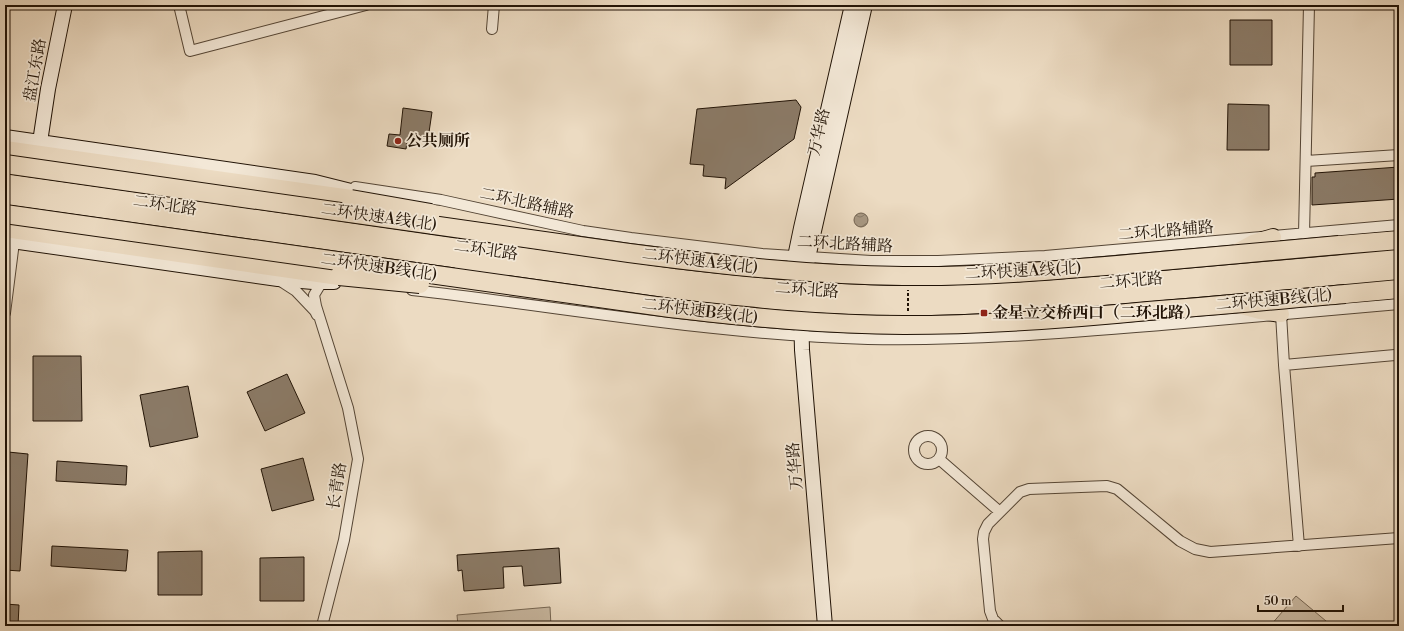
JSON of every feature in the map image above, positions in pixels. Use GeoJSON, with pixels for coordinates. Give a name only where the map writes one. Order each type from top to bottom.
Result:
{"type":"FeatureCollection","features":[{"type":"Feature","properties":{"kind":"highway"},"geometry":{"type":"LineString","coordinates":[[5,150],[41,148],[366,201],[461,219],[577,245]]}},
{"type":"Feature","properties":{"kind":"highway","name":"二环快速A线(北)"},"geometry":{"type":"LineString","coordinates":[[5,164],[676,259],[835,274],[911,276],[1085,268],[1399,240]]}},
{"type":"Feature","properties":{"kind":"highway","name":"二环快速B线(北)"},"geometry":{"type":"LineString","coordinates":[[5,214],[670,308],[833,323],[904,325],[1004,322],[1089,317],[1399,289]]}},
{"type":"Feature","properties":{"kind":"highway"},"geometry":{"type":"LineString","coordinates":[[8,237],[33,232],[355,278],[440,286],[570,294]]}},
{"type":"Feature","properties":{"kind":"main road","name":"盘江东路"},"geometry":{"type":"LineString","coordinates":[[41,148],[48,89],[65,5]]}},
{"type":"Feature","properties":{"kind":"main road","name":"万华路"},"geometry":{"type":"LineString","coordinates":[[825,626],[801,335],[799,294],[802,257],[852,5]]}},
{"type":"Feature","properties":{"kind":"main road","name":"万华路"},"geometry":{"type":"LineString","coordinates":[[802,257],[866,5]]}},
{"type":"Feature","properties":{"kind":"main road"},"geometry":{"type":"LineString","coordinates":[[5,137],[41,148],[295,179],[334,186],[358,193],[491,242],[573,269]]}},
{"type":"Feature","properties":{"kind":"main road","name":"二环北路"},"geometry":{"type":"LineString","coordinates":[[5,182],[456,253]]}},
{"type":"Feature","properties":{"kind":"main road","name":"二环北路"},"geometry":{"type":"LineString","coordinates":[[5,196],[573,269],[717,295],[799,294],[890,307],[974,306],[1080,299],[1175,284],[1398,265]]}},
{"type":"Feature","properties":{"kind":"main road"},"geometry":{"type":"LineString","coordinates":[[8,237],[278,279],[330,282],[484,272],[527,272],[573,269]]}},
{"type":"Feature","properties":{"kind":"main road"},"geometry":{"type":"LineString","coordinates":[[1175,284],[1191,274],[1205,269],[1247,246],[1273,237]]}},
{"type":"Feature","properties":{"kind":"main road"},"geometry":{"type":"LineString","coordinates":[[1175,284],[1198,293],[1253,310],[1281,314]]}},
{"type":"Feature","properties":{"kind":"street"},"geometry":{"type":"LineString","coordinates":[[179,5],[190,51],[366,5]]}},
{"type":"Feature","properties":{"kind":"street"},"geometry":{"type":"LineString","coordinates":[[492,28],[494,5]]}},
{"type":"Feature","properties":{"kind":"street"},"geometry":{"type":"LineString","coordinates":[[1304,234],[1309,5]]}},
{"type":"Feature","properties":{"kind":"street"},"geometry":{"type":"LineString","coordinates":[[1306,161],[1399,155]]}},
{"type":"Feature","properties":{"kind":"street","name":"二环北路辅路"},"geometry":{"type":"LineString","coordinates":[[295,179],[429,198],[615,236],[722,250],[802,257],[905,262],[980,260],[1084,253],[1399,225]]}},
{"type":"Feature","properties":{"kind":"street"},"geometry":{"type":"LineString","coordinates":[[5,313],[8,237]]}},
{"type":"Feature","properties":{"kind":"street"},"geometry":{"type":"LineString","coordinates":[[278,279],[296,291],[315,311],[323,328]]}},
{"type":"Feature","properties":{"kind":"street"},"geometry":{"type":"LineString","coordinates":[[323,328],[314,295],[320,285],[330,282],[426,291],[713,327],[868,339],[975,338],[1084,331],[1399,304]]}},
{"type":"Feature","properties":{"kind":"street"},"geometry":{"type":"LineString","coordinates":[[1281,314],[1299,546]]}},
{"type":"Feature","properties":{"kind":"street","name":"长青路"},"geometry":{"type":"LineString","coordinates":[[322,626],[344,540],[358,459],[348,408],[323,328]]}},
{"type":"Feature","properties":{"kind":"street"},"geometry":{"type":"LineString","coordinates":[[1284,365],[1395,355],[1399,356]]}},
{"type":"Feature","properties":{"kind":"street"},"geometry":{"type":"LineString","coordinates":[[939,459],[1000,512]]}},
{"type":"Feature","properties":{"kind":"street"},"geometry":{"type":"LineString","coordinates":[[1000,626],[992,619],[990,611],[983,539],[984,532],[988,524],[1020,492],[1029,489],[1107,486],[1117,489],[1180,541],[1195,549],[1210,552],[1399,538]]}},
{"type":"Feature","properties":{"kind":"path"},"geometry":{"type":"LineString","coordinates":[[908,290],[908,313]]}},
{"type":"Feature","properties":{"kind":"shaded area"},"geometry":{"type":"Polygon","coordinates":[[[1296,596],[1332,626],[1270,626],[1296,596]]]}},
{"type":"Feature","properties":{"kind":"shaded area"},"geometry":{"type":"Polygon","coordinates":[[[550,607],[551,626],[458,626],[457,615],[550,607]]]}},
{"type":"Feature","properties":{"kind":"water"},"geometry":{"type":"Polygon","coordinates":[[[858,213],[864,213],[868,217],[868,223],[864,227],[858,227],[854,223],[854,217],[858,213]]]}},
{"type":"Feature","properties":{"kind":"building"},"geometry":{"type":"Polygon","coordinates":[[[1230,20],[1272,20],[1272,65],[1230,65],[1230,20]]]}},
{"type":"Feature","properties":{"kind":"building"},"geometry":{"type":"Polygon","coordinates":[[[796,100],[801,107],[794,139],[725,189],[726,178],[703,176],[704,165],[690,164],[697,109],[796,100]]]}},
{"type":"Feature","properties":{"kind":"building"},"geometry":{"type":"Polygon","coordinates":[[[1228,104],[1269,105],[1269,150],[1227,150],[1228,104]]]}},
{"type":"Feature","properties":{"kind":"building"},"geometry":{"type":"Polygon","coordinates":[[[403,108],[432,112],[428,139],[408,136],[406,149],[387,146],[389,134],[400,135],[403,108]]]}},
{"type":"Feature","properties":{"kind":"building"},"geometry":{"type":"Polygon","coordinates":[[[1399,167],[1399,199],[1312,205],[1312,177],[1315,177],[1315,173],[1399,167]]]}},
{"type":"Feature","properties":{"kind":"building"},"geometry":{"type":"Polygon","coordinates":[[[33,356],[81,356],[82,421],[33,421],[33,356]]]}},
{"type":"Feature","properties":{"kind":"building"},"geometry":{"type":"Polygon","coordinates":[[[287,374],[305,413],[265,431],[247,392],[287,374]]]}},
{"type":"Feature","properties":{"kind":"building"},"geometry":{"type":"Polygon","coordinates":[[[188,386],[198,437],[150,447],[140,395],[188,386]]]}},
{"type":"Feature","properties":{"kind":"building"},"geometry":{"type":"Polygon","coordinates":[[[8,452],[28,454],[20,571],[5,570],[5,489],[8,452]]]}},
{"type":"Feature","properties":{"kind":"building"},"geometry":{"type":"Polygon","coordinates":[[[303,458],[314,500],[272,511],[261,469],[303,458]]]}},
{"type":"Feature","properties":{"kind":"building"},"geometry":{"type":"Polygon","coordinates":[[[57,461],[127,466],[126,485],[56,481],[57,461]]]}},
{"type":"Feature","properties":{"kind":"building"},"geometry":{"type":"Polygon","coordinates":[[[52,546],[128,550],[126,571],[51,566],[52,546]]]}},
{"type":"Feature","properties":{"kind":"building"},"geometry":{"type":"Polygon","coordinates":[[[559,548],[561,583],[524,586],[522,566],[503,567],[504,588],[464,591],[462,570],[458,571],[457,555],[559,548]]]}},
{"type":"Feature","properties":{"kind":"building"},"geometry":{"type":"Polygon","coordinates":[[[202,551],[202,595],[158,595],[158,552],[202,551]]]}},
{"type":"Feature","properties":{"kind":"building"},"geometry":{"type":"Polygon","coordinates":[[[304,557],[304,601],[260,601],[260,558],[304,557]]]}},
{"type":"Feature","properties":{"kind":"building"},"geometry":{"type":"Polygon","coordinates":[[[5,604],[19,605],[18,626],[5,626],[5,604]]]}},
{"type":"Feature","properties":{"kind":"place","name":"公共厕所"},"geometry":{"type":"Point","coordinates":[398,141]}},
{"type":"Feature","properties":{"kind":"place","name":"金星立交桥西口（二环北路）"},"geometry":{"type":"Point","coordinates":[984,313]}}]}
